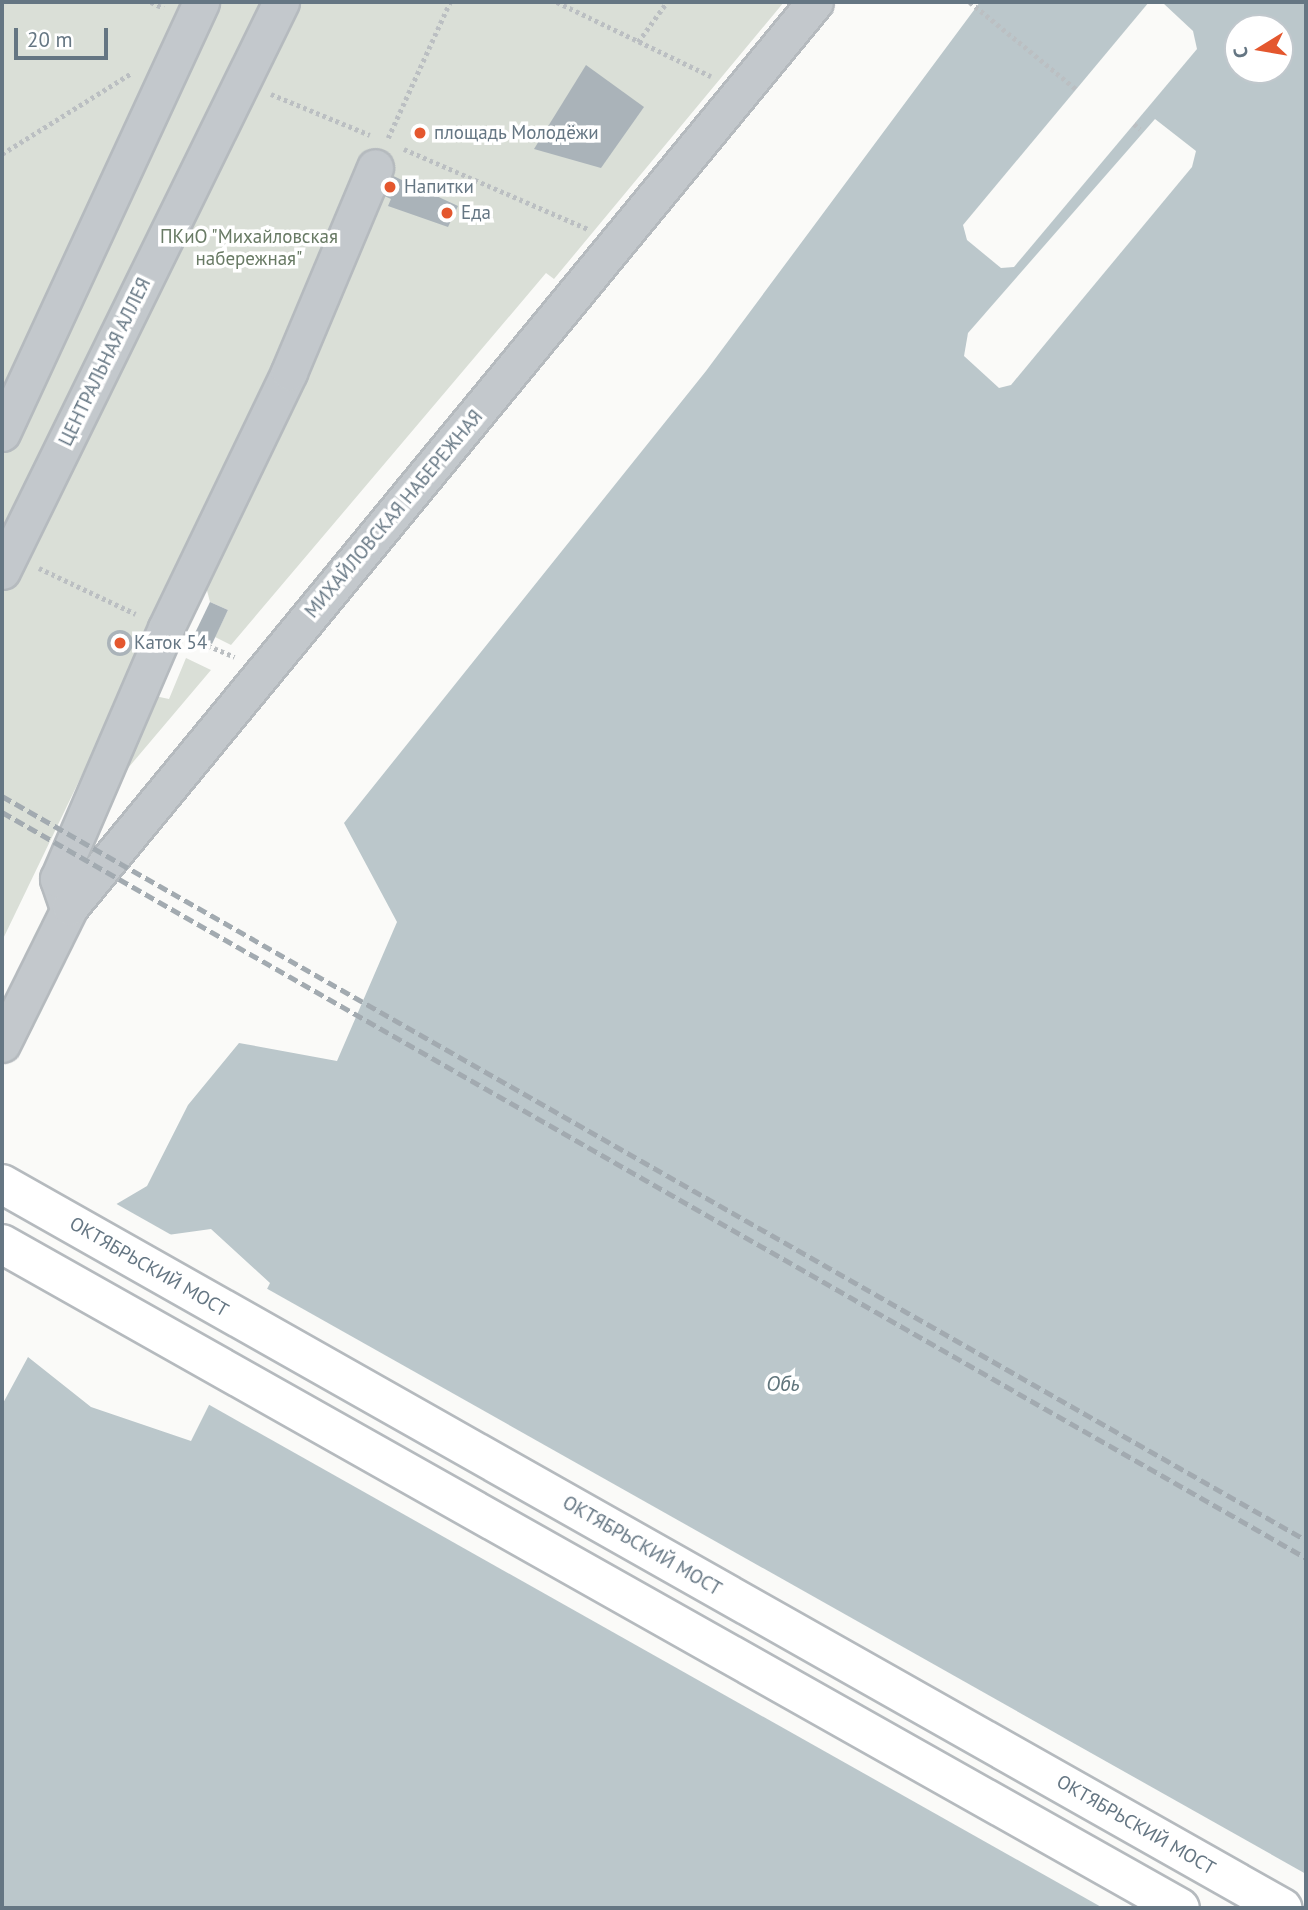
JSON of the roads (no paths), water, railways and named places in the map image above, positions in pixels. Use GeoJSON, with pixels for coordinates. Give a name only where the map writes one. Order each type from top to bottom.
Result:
{"type":"FeatureCollection","features":[{"type":"Feature","properties":{"kind":"main road","name":"ОКТЯБРЬСКИЙ МОСТ"},"geometry":{"type":"LineString","coordinates":[[2,1184],[1282,1908]]}},
{"type":"Feature","properties":{"kind":"main road"},"geometry":{"type":"LineString","coordinates":[[2,1244],[1181,1908]]}},
{"type":"Feature","properties":{"kind":"street"},"geometry":{"type":"LineString","coordinates":[[2,433],[201,2]]}},
{"type":"Feature","properties":{"kind":"street","name":"ЦЕНТРАЛЬНАЯ АЛЛЕЯ"},"geometry":{"type":"LineString","coordinates":[[17,568],[281,2]]}},
{"type":"Feature","properties":{"kind":"street","name":"МИХАЙЛОВСКАЯ НАБЕРЕЖНАЯ"},"geometry":{"type":"LineString","coordinates":[[2,1044],[70,907],[815,2]]}},
{"type":"Feature","properties":{"kind":"street"},"geometry":{"type":"LineString","coordinates":[[67,905],[58,878],[166,628],[289,372],[381,154]]}},
{"type":"Feature","properties":{"kind":"water","name":"Обь"},"geometry":{"type":"Polygon","coordinates":[[[980,2],[1306,2],[1306,1908],[2,1908],[2,1405],[28,1357],[91,1407],[191,1441],[270,1283],[211,1229],[146,1238],[91,1219],[147,1186],[188,1105],[239,1043],[337,1061],[397,922],[344,823],[706,371],[980,2]]]}},
{"type":"Feature","properties":{"kind":"railway"},"geometry":{"type":"LineString","coordinates":[[2,796],[1306,1540]]}},
{"type":"Feature","properties":{"kind":"railway"},"geometry":{"type":"LineString","coordinates":[[2,812],[1306,1558]]}},
{"type":"Feature","properties":{"kind":"place","name":"площадь Молодёжи"},"geometry":{"type":"Point","coordinates":[420,133]}},
{"type":"Feature","properties":{"kind":"place","name":"Напитки"},"geometry":{"type":"Point","coordinates":[390,187]}},
{"type":"Feature","properties":{"kind":"place","name":"Еда"},"geometry":{"type":"Point","coordinates":[447,213]}},
{"type":"Feature","properties":{"kind":"place","name":"Каток 54"},"geometry":{"type":"Point","coordinates":[120,643]}},
{"type":"Feature","properties":{"kind":"park label","name":"ПКиО \"Михайловская набережная\""},"geometry":{"type":"Point","coordinates":[249,248]}}]}
